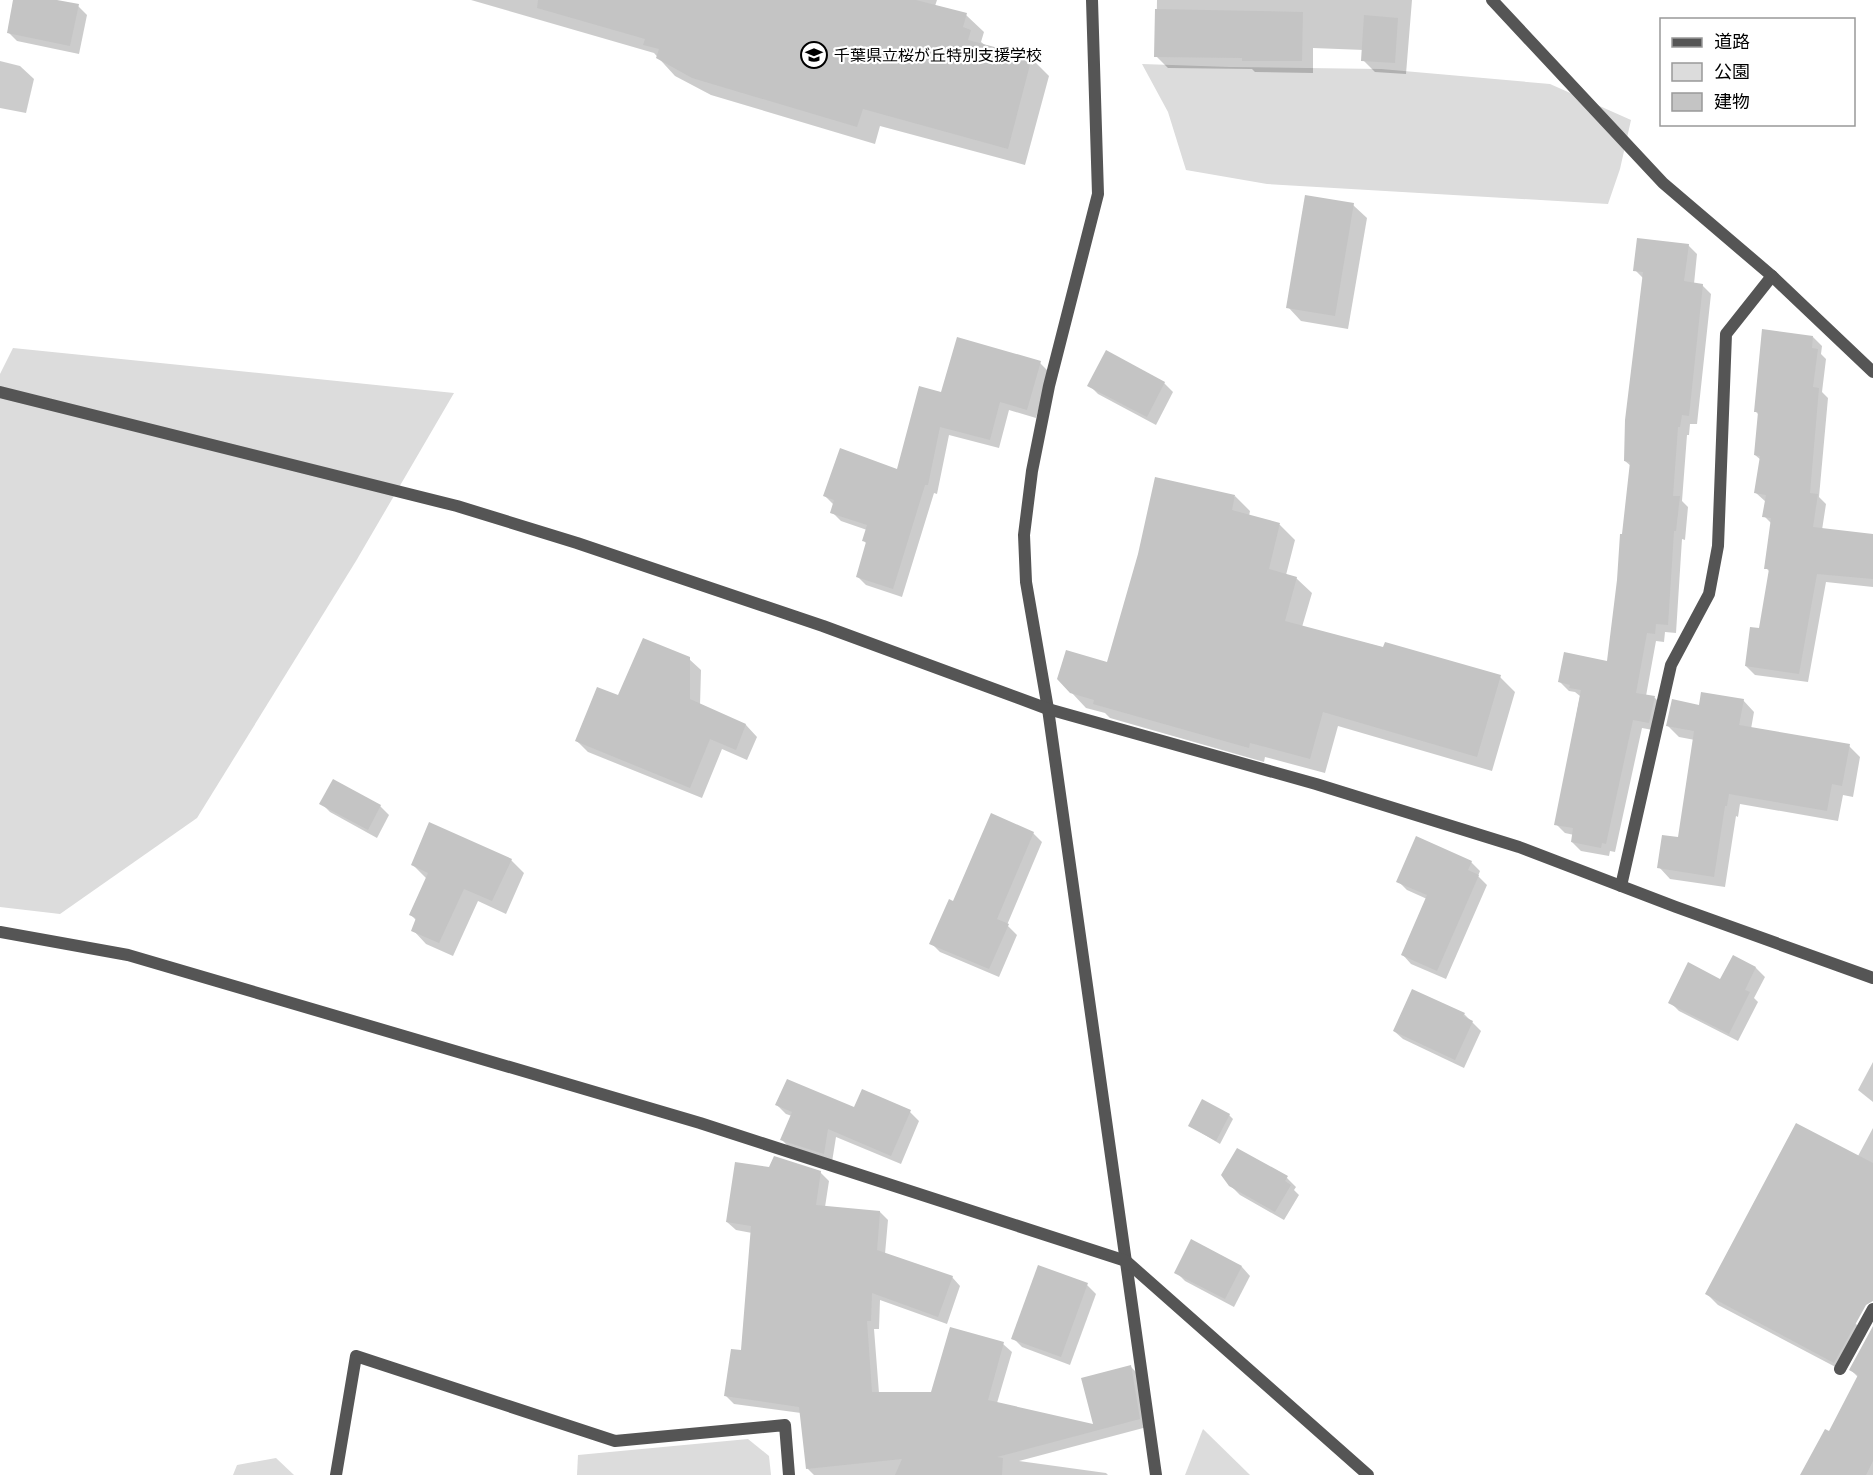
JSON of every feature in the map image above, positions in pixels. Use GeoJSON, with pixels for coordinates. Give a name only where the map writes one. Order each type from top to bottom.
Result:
{"type":"FeatureCollection","features":[{"type":"Feature","properties":{"kind":"street"},"geometry":{"type":"LineString","coordinates":[[1092,0],[1098,194],[1049,386],[1032,471],[1024,535],[1026,582],[1048,709],[1156,1475]]}},
{"type":"Feature","properties":{"kind":"street"},"geometry":{"type":"LineString","coordinates":[[1492,0],[1663,183],[1772,276],[1873,372]]}},
{"type":"Feature","properties":{"kind":"street"},"geometry":{"type":"LineString","coordinates":[[1621,886],[1671,665],[1709,594],[1718,546],[1726,334],[1772,276]]}},
{"type":"Feature","properties":{"kind":"street"},"geometry":{"type":"LineString","coordinates":[[0,392],[468,509],[577,543],[811,622],[1048,709],[1339,791],[1519,847],[1873,978]]}},
{"type":"Feature","properties":{"kind":"street"},"geometry":{"type":"LineString","coordinates":[[0,932],[128,955],[700,1123],[1126,1261],[1368,1475]]}},
{"type":"Feature","properties":{"kind":"street"},"geometry":{"type":"LineString","coordinates":[[1840,1369],[1873,1309]]}},
{"type":"Feature","properties":{"kind":"street"},"geometry":{"type":"LineString","coordinates":[[336,1475],[356,1356],[615,1441],[785,1425],[789,1475]]}},
{"type":"Feature","properties":{"kind":"green space"},"geometry":{"type":"Polygon","coordinates":[[[1142,64],[1381,69],[1550,84],[1631,120],[1620,169],[1608,204],[1267,184],[1186,170],[1168,112],[1142,64]]]}},
{"type":"Feature","properties":{"kind":"green space"},"geometry":{"type":"Polygon","coordinates":[[[13,348],[454,393],[356,561],[197,818],[60,914],[0,907],[0,374],[13,348]]]}},
{"type":"Feature","properties":{"kind":"green space"},"geometry":{"type":"Polygon","coordinates":[[[1203,1429],[1250,1475],[1185,1475],[1203,1429]]]}},
{"type":"Feature","properties":{"kind":"green space"},"geometry":{"type":"Polygon","coordinates":[[[748,1439],[769,1456],[771,1475],[577,1475],[578,1455],[748,1439]]]}},
{"type":"Feature","properties":{"kind":"green space"},"geometry":{"type":"Polygon","coordinates":[[[276,1458],[294,1475],[233,1475],[237,1465],[276,1458]]]}},
{"type":"Feature","properties":{"kind":"building"},"geometry":{"type":"Polygon","coordinates":[[[13,0],[57,0],[79,4],[70,46],[7,33],[13,0]]]}},
{"type":"Feature","properties":{"kind":"building"},"geometry":{"type":"Polygon","coordinates":[[[538,0],[916,0],[967,13],[963,27],[971,30],[968,40],[1032,57],[1008,149],[863,109],[857,127],[692,78],[656,58],[659,49],[643,45],[645,39],[537,8],[538,0]]]}},
{"type":"Feature","properties":{"kind":"building"},"geometry":{"type":"Polygon","coordinates":[[[1155,9],[1303,12],[1302,61],[1154,57],[1155,9]]]}},
{"type":"Feature","properties":{"kind":"building"},"geometry":{"type":"Polygon","coordinates":[[[1364,15],[1398,18],[1395,63],[1361,61],[1364,15]]]}},
{"type":"Feature","properties":{"kind":"building"},"geometry":{"type":"Polygon","coordinates":[[[1305,195],[1354,203],[1335,316],[1286,308],[1305,195]]]}},
{"type":"Feature","properties":{"kind":"building"},"geometry":{"type":"Polygon","coordinates":[[[1637,238],[1689,244],[1684,281],[1703,284],[1689,416],[1682,415],[1680,427],[1678,427],[1673,496],[1680,496],[1676,531],[1674,531],[1668,625],[1656,624],[1655,634],[1647,633],[1636,693],[1655,696],[1649,723],[1633,720],[1606,844],[1602,843],[1601,848],[1571,842],[1573,828],[1554,825],[1581,690],[1569,688],[1570,685],[1558,682],[1564,652],[1607,661],[1630,462],[1624,461],[1625,420],[1643,272],[1633,271],[1637,238]]]}},
{"type":"Feature","properties":{"kind":"building"},"geometry":{"type":"Polygon","coordinates":[[[1762,329],[1813,336],[1812,348],[1818,349],[1813,387],[1819,388],[1810,493],[1818,494],[1813,527],[1873,534],[1873,579],[1817,574],[1799,674],[1745,666],[1750,627],[1759,628],[1769,569],[1764,569],[1771,518],[1762,517],[1766,495],[1754,493],[1760,456],[1754,455],[1758,412],[1754,412],[1762,329]]]}},
{"type":"Feature","properties":{"kind":"building"},"geometry":{"type":"Polygon","coordinates":[[[957,337],[1041,361],[1027,410],[1000,402],[990,440],[940,427],[928,485],[925,485],[893,589],[856,577],[866,542],[862,541],[867,525],[830,513],[834,500],[823,496],[840,448],[897,469],[919,386],[941,392],[957,337]]]}},
{"type":"Feature","properties":{"kind":"building"},"geometry":{"type":"Polygon","coordinates":[[[1106,350],[1165,382],[1147,417],[1087,386],[1106,350]]]}},
{"type":"Feature","properties":{"kind":"building"},"geometry":{"type":"Polygon","coordinates":[[[1155,477],[1235,495],[1232,510],[1280,523],[1269,569],[1297,577],[1285,621],[1383,647],[1385,642],[1501,675],[1477,757],[1323,712],[1310,759],[1250,743],[1249,748],[1093,704],[1094,700],[1070,693],[1057,679],[1066,650],[1107,662],[1138,554],[1155,477]]]}},
{"type":"Feature","properties":{"kind":"building"},"geometry":{"type":"Polygon","coordinates":[[[643,638],[690,657],[690,699],[746,724],[736,750],[710,739],[690,788],[575,741],[597,687],[618,695],[643,638]]]}},
{"type":"Feature","properties":{"kind":"building"},"geometry":{"type":"Polygon","coordinates":[[[1701,692],[1744,699],[1739,725],[1850,744],[1842,786],[1832,784],[1827,811],[1729,794],[1727,806],[1725,806],[1714,877],[1657,868],[1662,835],[1678,837],[1694,731],[1666,726],[1672,699],[1699,705],[1701,692]]]}},
{"type":"Feature","properties":{"kind":"building"},"geometry":{"type":"Polygon","coordinates":[[[333,779],[381,805],[368,830],[319,804],[333,779]]]}},
{"type":"Feature","properties":{"kind":"building"},"geometry":{"type":"Polygon","coordinates":[[[991,813],[1034,832],[997,919],[1009,924],[989,969],[929,944],[949,899],[953,901],[991,813]]]}},
{"type":"Feature","properties":{"kind":"building"},"geometry":{"type":"Polygon","coordinates":[[[429,822],[512,859],[492,901],[464,889],[439,943],[411,931],[416,918],[409,915],[428,873],[411,865],[429,822]]]}},
{"type":"Feature","properties":{"kind":"building"},"geometry":{"type":"Polygon","coordinates":[[[1416,836],[1472,861],[1468,870],[1479,875],[1437,971],[1401,955],[1427,895],[1396,882],[1416,836]]]}},
{"type":"Feature","properties":{"kind":"building"},"geometry":{"type":"Polygon","coordinates":[[[1733,955],[1756,967],[1745,990],[1750,992],[1729,1034],[1668,1003],[1688,962],[1720,979],[1733,955]]]}},
{"type":"Feature","properties":{"kind":"building"},"geometry":{"type":"Polygon","coordinates":[[[1412,989],[1465,1013],[1463,1016],[1473,1021],[1455,1060],[1393,1031],[1412,989]]]}},
{"type":"Feature","properties":{"kind":"building"},"geometry":{"type":"Polygon","coordinates":[[[787,1079],[854,1107],[862,1089],[911,1110],[891,1156],[828,1129],[824,1154],[780,1140],[792,1112],[775,1105],[787,1079]]]}},
{"type":"Feature","properties":{"kind":"building"},"geometry":{"type":"Polygon","coordinates":[[[1202,1099],[1230,1114],[1216,1141],[1188,1126],[1202,1099]]]}},
{"type":"Feature","properties":{"kind":"building"},"geometry":{"type":"Polygon","coordinates":[[[1796,1123],[1873,1163],[1873,1301],[1866,1305],[1834,1363],[1705,1294],[1796,1123]]]}},
{"type":"Feature","properties":{"kind":"building"},"geometry":{"type":"Polygon","coordinates":[[[1237,1148],[1288,1176],[1285,1181],[1291,1185],[1275,1212],[1229,1186],[1221,1175],[1237,1148]]]}},
{"type":"Feature","properties":{"kind":"building"},"geometry":{"type":"Polygon","coordinates":[[[774,1156],[821,1171],[816,1205],[880,1211],[877,1250],[953,1276],[938,1317],[872,1293],[871,1321],[867,1321],[872,1392],[931,1392],[950,1327],[1004,1342],[988,1400],[1093,1424],[1081,1378],[1131,1365],[1140,1419],[997,1457],[1003,1458],[1002,1475],[895,1475],[902,1459],[806,1469],[799,1407],[724,1396],[731,1349],[741,1350],[751,1226],[726,1222],[735,1162],[769,1167],[774,1156]]]}},
{"type":"Feature","properties":{"kind":"building"},"geometry":{"type":"Polygon","coordinates":[[[1191,1239],[1242,1266],[1225,1299],[1174,1273],[1191,1239]]]}},
{"type":"Feature","properties":{"kind":"building"},"geometry":{"type":"Polygon","coordinates":[[[1038,1265],[1088,1283],[1061,1357],[1011,1339],[1038,1265]]]}},
{"type":"Feature","properties":{"kind":"building"},"geometry":{"type":"Polygon","coordinates":[[[1873,1326],[1873,1461],[1866,1475],[1800,1475],[1825,1429],[1829,1431],[1858,1375],[1849,1370],[1873,1326]]]}},
{"type":"Feature","properties":{"kind":"place","name":"千葉県立桜が丘特別支援学校"},"geometry":{"type":"Point","coordinates":[814,55]}}]}
